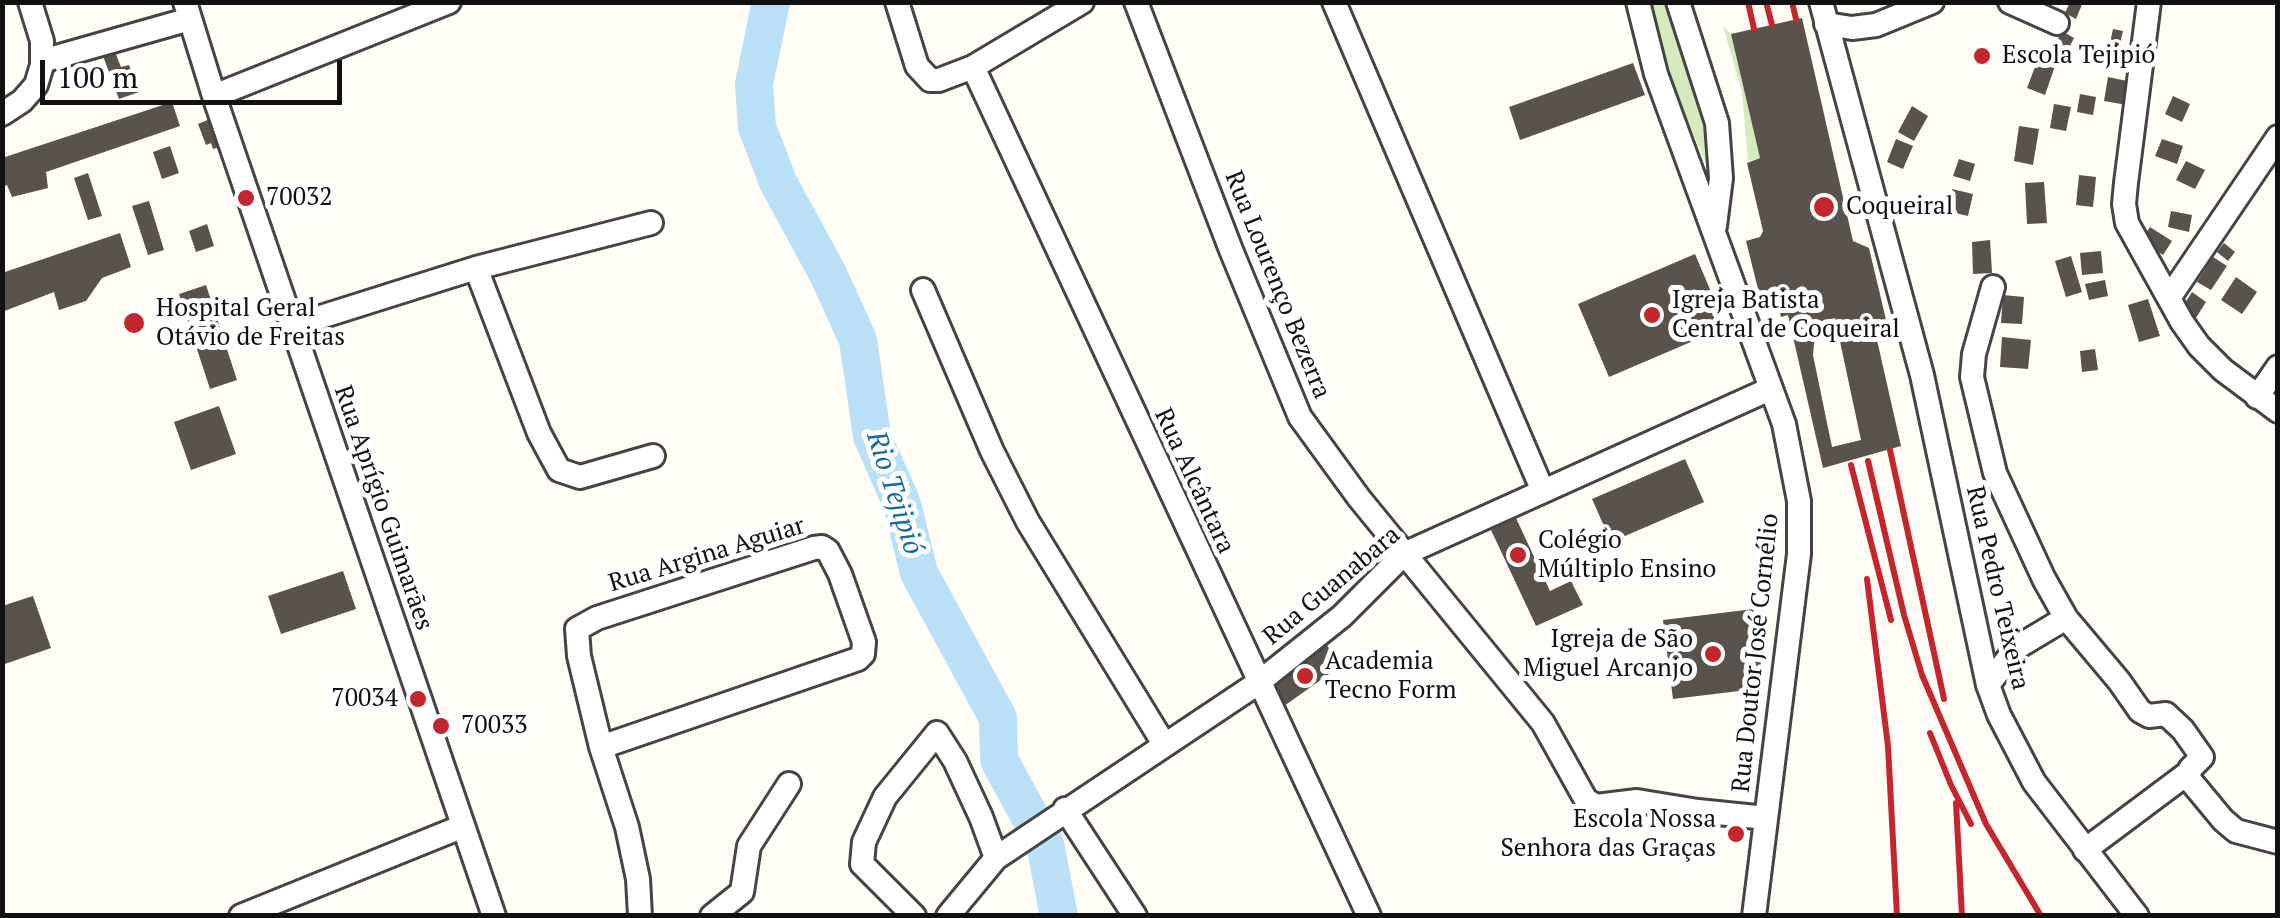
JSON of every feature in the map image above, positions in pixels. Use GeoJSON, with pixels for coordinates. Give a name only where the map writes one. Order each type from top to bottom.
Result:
{"type":"FeatureCollection","features":[{"type":"Feature","properties":{"kind":"street"},"geometry":{"type":"LineString","coordinates":[[2,114],[22,101],[36,84],[42,61],[42,41],[30,2]]}},
{"type":"Feature","properties":{"kind":"street"},"geometry":{"type":"LineString","coordinates":[[38,27],[51,2]]}},
{"type":"Feature","properties":{"kind":"street"},"geometry":{"type":"LineString","coordinates":[[214,96],[449,2]]}},
{"type":"Feature","properties":{"kind":"street"},"geometry":{"type":"LineString","coordinates":[[896,2],[917,66],[930,80],[973,67],[1082,2]]}},
{"type":"Feature","properties":{"kind":"street","name":"Rua Lourenço Bezerra"},"geometry":{"type":"LineString","coordinates":[[1136,2],[1230,250],[1300,416],[1329,460],[1542,723],[1590,804],[1637,801],[1766,818]]}},
{"type":"Feature","properties":{"kind":"street"},"geometry":{"type":"LineString","coordinates":[[1334,2],[1542,490]]}},
{"type":"Feature","properties":{"kind":"street","name":"Rua Doutor José Cornélio"},"geometry":{"type":"LineString","coordinates":[[1638,2],[1656,74],[1770,389],[1794,464],[1800,501],[1799,554],[1754,916]]}},
{"type":"Feature","properties":{"kind":"street"},"geometry":{"type":"LineString","coordinates":[[1678,2],[1717,123],[1722,178],[1714,229]]}},
{"type":"Feature","properties":{"kind":"street"},"geometry":{"type":"LineString","coordinates":[[1824,13],[1852,28],[1876,25],[1932,2]]}},
{"type":"Feature","properties":{"kind":"street"},"geometry":{"type":"LineString","coordinates":[[2010,2],[2056,24]]}},
{"type":"Feature","properties":{"kind":"street"},"geometry":{"type":"LineString","coordinates":[[2149,2],[2124,212],[2127,223],[2198,346],[2268,404],[2278,367]]}},
{"type":"Feature","properties":{"kind":"street"},"geometry":{"type":"LineString","coordinates":[[42,61],[187,11]]}},
{"type":"Feature","properties":{"kind":"street","name":"Rua Aprígio Guimarães"},"geometry":{"type":"LineString","coordinates":[[187,11],[494,916]]}},
{"type":"Feature","properties":{"kind":"street","name":"Rua Pedro Teixeira"},"geometry":{"type":"LineString","coordinates":[[1824,13],[1906,316],[1988,685],[2012,746],[2034,782],[2138,916]]}},
{"type":"Feature","properties":{"kind":"street","name":"Rua Alcântara"},"geometry":{"type":"LineString","coordinates":[[973,67],[1370,916]]}},
{"type":"Feature","properties":{"kind":"street"},"geometry":{"type":"LineString","coordinates":[[2169,298],[2278,137]]}},
{"type":"Feature","properties":{"kind":"street"},"geometry":{"type":"LineString","coordinates":[[292,326],[476,268],[652,222]]}},
{"type":"Feature","properties":{"kind":"street"},"geometry":{"type":"LineString","coordinates":[[476,268],[539,433],[560,470],[580,477],[652,456]]}},
{"type":"Feature","properties":{"kind":"street"},"geometry":{"type":"LineString","coordinates":[[1992,287],[1974,354],[1972,377],[1995,473],[2066,618],[2120,680],[2140,711],[2149,716],[2166,714],[2178,722],[2202,756],[2188,772],[2085,850]]}},
{"type":"Feature","properties":{"kind":"street"},"geometry":{"type":"LineString","coordinates":[[923,290],[992,451],[1028,522],[1164,744]]}},
{"type":"Feature","properties":{"kind":"street","name":"Rua Guanabara"},"geometry":{"type":"LineString","coordinates":[[1000,855],[1258,683],[1342,616],[1404,554],[1770,389]]}},
{"type":"Feature","properties":{"kind":"street","name":"Rua Argina Aguiar"},"geometry":{"type":"LineString","coordinates":[[600,747],[858,659],[863,654],[864,642],[828,551],[814,548],[613,612],[577,629],[579,656],[600,747],[627,827],[638,879],[640,916]]}},
{"type":"Feature","properties":{"kind":"street"},"geometry":{"type":"LineString","coordinates":[[1988,685],[2016,648],[2066,618]]}},
{"type":"Feature","properties":{"kind":"street"},"geometry":{"type":"LineString","coordinates":[[914,916],[862,864],[864,842],[886,797],[937,733],[1000,855],[948,916]]}},
{"type":"Feature","properties":{"kind":"street"},"geometry":{"type":"LineString","coordinates":[[2188,772],[2192,783],[2230,827],[2278,842]]}},
{"type":"Feature","properties":{"kind":"street"},"geometry":{"type":"LineString","coordinates":[[712,916],[742,892],[749,846],[789,784]]}},
{"type":"Feature","properties":{"kind":"street"},"geometry":{"type":"LineString","coordinates":[[1062,811],[1136,916]]}},
{"type":"Feature","properties":{"kind":"street"},"geometry":{"type":"LineString","coordinates":[[242,916],[461,826]]}},
{"type":"Feature","properties":{"kind":"green space"},"geometry":{"type":"Polygon","coordinates":[[[1649,3],[1672,3],[1700,76],[1713,180],[1667,71],[1649,3]]]}},
{"type":"Feature","properties":{"kind":"green space"},"geometry":{"type":"Polygon","coordinates":[[[1723,26],[1731,34],[1760,158],[1748,161],[1742,92],[1723,26]]]}},
{"type":"Feature","properties":{"kind":"building"},"geometry":{"type":"Polygon","coordinates":[[[2070,2],[2083,2],[2076,19],[2065,13],[2070,2]]]}},
{"type":"Feature","properties":{"kind":"building","name":"Coqueiral"},"geometry":{"type":"Polygon","coordinates":[[[1802,18],[1853,241],[1869,248],[1888,328],[1875,331],[1901,446],[1823,468],[1788,315],[1781,317],[1778,304],[1763,309],[1746,241],[1760,237],[1763,231],[1747,163],[1760,158],[1731,34],[1802,18]],[[1835,318],[1816,323],[1813,355],[1832,447],[1861,440],[1835,318]]]}},
{"type":"Feature","properties":{"kind":"building"},"geometry":{"type":"Polygon","coordinates":[[[2113,29],[2123,31],[2119,47],[2136,51],[2134,63],[2107,57],[2113,29]]]}},
{"type":"Feature","properties":{"kind":"building"},"geometry":{"type":"Polygon","coordinates":[[[2062,31],[2074,38],[2066,54],[2054,47],[2062,31]]]}},
{"type":"Feature","properties":{"kind":"building"},"geometry":{"type":"Polygon","coordinates":[[[115,52],[121,67],[129,65],[139,92],[119,99],[103,56],[115,52]]]}},
{"type":"Feature","properties":{"kind":"building"},"geometry":{"type":"Polygon","coordinates":[[[2038,59],[2055,66],[2045,95],[2027,88],[2038,59]]]}},
{"type":"Feature","properties":{"kind":"building"},"geometry":{"type":"Polygon","coordinates":[[[1633,63],[1645,95],[1520,140],[1509,107],[1633,63]]]}},
{"type":"Feature","properties":{"kind":"building"},"geometry":{"type":"Polygon","coordinates":[[[2108,77],[2132,82],[2127,105],[2104,101],[2108,77]]]}},
{"type":"Feature","properties":{"kind":"building"},"geometry":{"type":"Polygon","coordinates":[[[2080,94],[2096,97],[2093,115],[2077,112],[2080,94]]]}},
{"type":"Feature","properties":{"kind":"building"},"geometry":{"type":"Polygon","coordinates":[[[2173,96],[2190,104],[2182,122],[2165,114],[2173,96]]]}},
{"type":"Feature","properties":{"kind":"building"},"geometry":{"type":"Polygon","coordinates":[[[172,102],[180,126],[46,172],[48,188],[12,197],[7,185],[2,187],[2,158],[172,102]]]}},
{"type":"Feature","properties":{"kind":"building"},"geometry":{"type":"Polygon","coordinates":[[[2054,104],[2071,107],[2066,131],[2050,128],[2054,104]]]}},
{"type":"Feature","properties":{"kind":"building"},"geometry":{"type":"Polygon","coordinates":[[[1912,106],[1928,116],[1914,141],[1898,132],[1912,106]]]}},
{"type":"Feature","properties":{"kind":"building"},"geometry":{"type":"Polygon","coordinates":[[[210,119],[223,146],[213,149],[211,143],[206,145],[198,124],[210,119]]]}},
{"type":"Feature","properties":{"kind":"building"},"geometry":{"type":"Polygon","coordinates":[[[2019,126],[2039,129],[2033,165],[2014,161],[2019,126]]]}},
{"type":"Feature","properties":{"kind":"building"},"geometry":{"type":"Polygon","coordinates":[[[1896,139],[1913,146],[1903,169],[1887,162],[1896,139]]]}},
{"type":"Feature","properties":{"kind":"building"},"geometry":{"type":"Polygon","coordinates":[[[2162,139],[2183,146],[2177,164],[2155,156],[2162,139]]]}},
{"type":"Feature","properties":{"kind":"building"},"geometry":{"type":"Polygon","coordinates":[[[170,146],[179,173],[162,179],[153,152],[170,146]]]}},
{"type":"Feature","properties":{"kind":"building"},"geometry":{"type":"Polygon","coordinates":[[[1959,159],[1975,164],[1970,181],[1953,176],[1959,159]]]}},
{"type":"Feature","properties":{"kind":"building"},"geometry":{"type":"Polygon","coordinates":[[[2186,161],[2205,170],[2195,189],[2176,180],[2186,161]]]}},
{"type":"Feature","properties":{"kind":"building"},"geometry":{"type":"Polygon","coordinates":[[[88,173],[102,216],[88,220],[74,178],[88,173]]]}},
{"type":"Feature","properties":{"kind":"building"},"geometry":{"type":"Polygon","coordinates":[[[2079,175],[2096,177],[2093,207],[2076,205],[2079,175]]]}},
{"type":"Feature","properties":{"kind":"building"},"geometry":{"type":"Polygon","coordinates":[[[2044,182],[2047,223],[2027,224],[2025,183],[2044,182]]]}},
{"type":"Feature","properties":{"kind":"building"},"geometry":{"type":"Polygon","coordinates":[[[1952,189],[1973,194],[1968,216],[1947,211],[1952,189]]]}},
{"type":"Feature","properties":{"kind":"building"},"geometry":{"type":"Polygon","coordinates":[[[149,201],[164,250],[148,255],[132,206],[149,201]]]}},
{"type":"Feature","properties":{"kind":"building"},"geometry":{"type":"Polygon","coordinates":[[[2171,211],[2192,215],[2189,232],[2168,227],[2171,211]]]}},
{"type":"Feature","properties":{"kind":"building"},"geometry":{"type":"Polygon","coordinates":[[[207,224],[214,246],[196,252],[189,231],[207,224]]]}},
{"type":"Feature","properties":{"kind":"building"},"geometry":{"type":"Polygon","coordinates":[[[2150,227],[2172,241],[2163,255],[2141,241],[2150,227]]]}},
{"type":"Feature","properties":{"kind":"building"},"geometry":{"type":"Polygon","coordinates":[[[120,233],[131,267],[102,278],[86,301],[59,310],[54,292],[2,312],[2,273],[120,233]]]}},
{"type":"Feature","properties":{"kind":"building"},"geometry":{"type":"Polygon","coordinates":[[[1990,240],[1992,273],[1973,274],[1972,242],[1990,240]]]}},
{"type":"Feature","properties":{"kind":"building"},"geometry":{"type":"Polygon","coordinates":[[[2224,243],[2235,252],[2228,261],[2217,252],[2224,243]]]}},
{"type":"Feature","properties":{"kind":"building"},"geometry":{"type":"Polygon","coordinates":[[[2101,251],[2103,273],[2082,275],[2080,253],[2101,251]]]}},
{"type":"Feature","properties":{"kind":"building","name":"Igreja Batista Central de Coqueiral"},"geometry":{"type":"Polygon","coordinates":[[[1695,254],[1726,327],[1609,377],[1578,304],[1695,254]]]}},
{"type":"Feature","properties":{"kind":"building"},"geometry":{"type":"Polygon","coordinates":[[[2071,256],[2082,292],[2066,297],[2055,261],[2071,256]]]}},
{"type":"Feature","properties":{"kind":"building"},"geometry":{"type":"Polygon","coordinates":[[[2213,257],[2227,266],[2211,290],[2197,282],[2213,257]]]}},
{"type":"Feature","properties":{"kind":"building"},"geometry":{"type":"Polygon","coordinates":[[[2236,277],[2257,292],[2242,314],[2221,300],[2236,277]]]}},
{"type":"Feature","properties":{"kind":"building"},"geometry":{"type":"Polygon","coordinates":[[[2105,280],[2108,296],[2089,300],[2085,284],[2105,280]]]}},
{"type":"Feature","properties":{"kind":"building"},"geometry":{"type":"Polygon","coordinates":[[[206,285],[237,380],[210,389],[179,294],[206,285]]]}},
{"type":"Feature","properties":{"kind":"building"},"geometry":{"type":"Polygon","coordinates":[[[2192,292],[2206,302],[2194,321],[2180,311],[2192,292]]]}},
{"type":"Feature","properties":{"kind":"building"},"geometry":{"type":"Polygon","coordinates":[[[2003,295],[2024,297],[2022,324],[2001,323],[2003,295]]]}},
{"type":"Feature","properties":{"kind":"building"},"geometry":{"type":"Polygon","coordinates":[[[2148,299],[2160,336],[2139,342],[2128,305],[2148,299]]]}},
{"type":"Feature","properties":{"kind":"building"},"geometry":{"type":"Polygon","coordinates":[[[2002,337],[2031,340],[2028,369],[2000,367],[2002,337]]]}},
{"type":"Feature","properties":{"kind":"building"},"geometry":{"type":"Polygon","coordinates":[[[2095,349],[2098,370],[2082,372],[2080,351],[2095,349]]]}},
{"type":"Feature","properties":{"kind":"building"},"geometry":{"type":"Polygon","coordinates":[[[219,406],[236,454],[191,470],[174,422],[219,406]]]}},
{"type":"Feature","properties":{"kind":"building"},"geometry":{"type":"Polygon","coordinates":[[[1685,459],[1704,502],[1611,542],[1592,499],[1685,459]]]}},
{"type":"Feature","properties":{"kind":"building","name":"Colégio Múltiplo Ensino"},"geometry":{"type":"Polygon","coordinates":[[[1516,518],[1550,591],[1571,581],[1583,605],[1536,626],[1491,530],[1516,518]]]}},
{"type":"Feature","properties":{"kind":"building"},"geometry":{"type":"Polygon","coordinates":[[[343,571],[356,609],[281,634],[268,596],[343,571]]]}},
{"type":"Feature","properties":{"kind":"building"},"geometry":{"type":"Polygon","coordinates":[[[33,596],[51,648],[2,665],[2,606],[33,596]]]}},
{"type":"Feature","properties":{"kind":"building","name":"Igreja de São Miguel Arcanjo"},"geometry":{"type":"Polygon","coordinates":[[[1754,609],[1764,688],[1673,699],[1663,620],[1754,609]]]}},
{"type":"Feature","properties":{"kind":"building","name":"Academia Tecno Form"},"geometry":{"type":"Polygon","coordinates":[[[1326,643],[1339,667],[1284,706],[1273,684],[1326,643]]]}},
{"type":"Feature","properties":{"kind":"waterway","name":"Rio Tejipió"},"geometry":{"type":"LineString","coordinates":[[771,2],[754,84],[757,127],[778,182],[828,274],[858,340],[872,436],[902,504],[919,573],[998,718],[999,760],[1045,844],[1059,916]]}},
{"type":"Feature","properties":{"kind":"railway"},"geometry":{"type":"LineString","coordinates":[[1748,2],[1754,29]]}},
{"type":"Feature","properties":{"kind":"railway"},"geometry":{"type":"LineString","coordinates":[[1766,2],[1772,25]]}},
{"type":"Feature","properties":{"kind":"railway"},"geometry":{"type":"LineString","coordinates":[[1792,2],[1796,19]]}},
{"type":"Feature","properties":{"kind":"railway"},"geometry":{"type":"LineString","coordinates":[[1890,450],[1944,699]]}},
{"type":"Feature","properties":{"kind":"railway"},"geometry":{"type":"LineString","coordinates":[[1868,461],[1922,675],[1986,824],[2041,916]]}},
{"type":"Feature","properties":{"kind":"railway"},"geometry":{"type":"LineString","coordinates":[[1851,465],[1891,620]]}},
{"type":"Feature","properties":{"kind":"railway"},"geometry":{"type":"LineString","coordinates":[[1867,579],[1888,746],[1897,916]]}},
{"type":"Feature","properties":{"kind":"railway"},"geometry":{"type":"LineString","coordinates":[[1930,733],[1971,824]]}},
{"type":"Feature","properties":{"kind":"railway"},"geometry":{"type":"LineString","coordinates":[[1956,803],[1962,916]]}},
{"type":"Feature","properties":{"kind":"place","name":"Escola Tejipió"},"geometry":{"type":"Point","coordinates":[1982,56]}},
{"type":"Feature","properties":{"kind":"place","name":"70032"},"geometry":{"type":"Point","coordinates":[246,198]}},
{"type":"Feature","properties":{"kind":"place","name":"Coqueiral"},"geometry":{"type":"Point","coordinates":[1824,207]}},
{"type":"Feature","properties":{"kind":"place","name":"Igreja Batista Central de Coqueiral"},"geometry":{"type":"Point","coordinates":[1652,315]}},
{"type":"Feature","properties":{"kind":"place","name":"Hospital Geral Otávio de Freitas"},"geometry":{"type":"Point","coordinates":[134,323]}},
{"type":"Feature","properties":{"kind":"place","name":"Colégio Múltiplo Ensino"},"geometry":{"type":"Point","coordinates":[1518,555]}},
{"type":"Feature","properties":{"kind":"place","name":"Igreja de São Miguel Arcanjo"},"geometry":{"type":"Point","coordinates":[1713,654]}},
{"type":"Feature","properties":{"kind":"place","name":"Academia Tecno Form"},"geometry":{"type":"Point","coordinates":[1305,676]}},
{"type":"Feature","properties":{"kind":"place","name":"70034"},"geometry":{"type":"Point","coordinates":[418,699]}},
{"type":"Feature","properties":{"kind":"place","name":"70033"},"geometry":{"type":"Point","coordinates":[441,726]}},
{"type":"Feature","properties":{"kind":"place","name":"Escola Nossa Senhora das Graças"},"geometry":{"type":"Point","coordinates":[1736,834]}}]}
